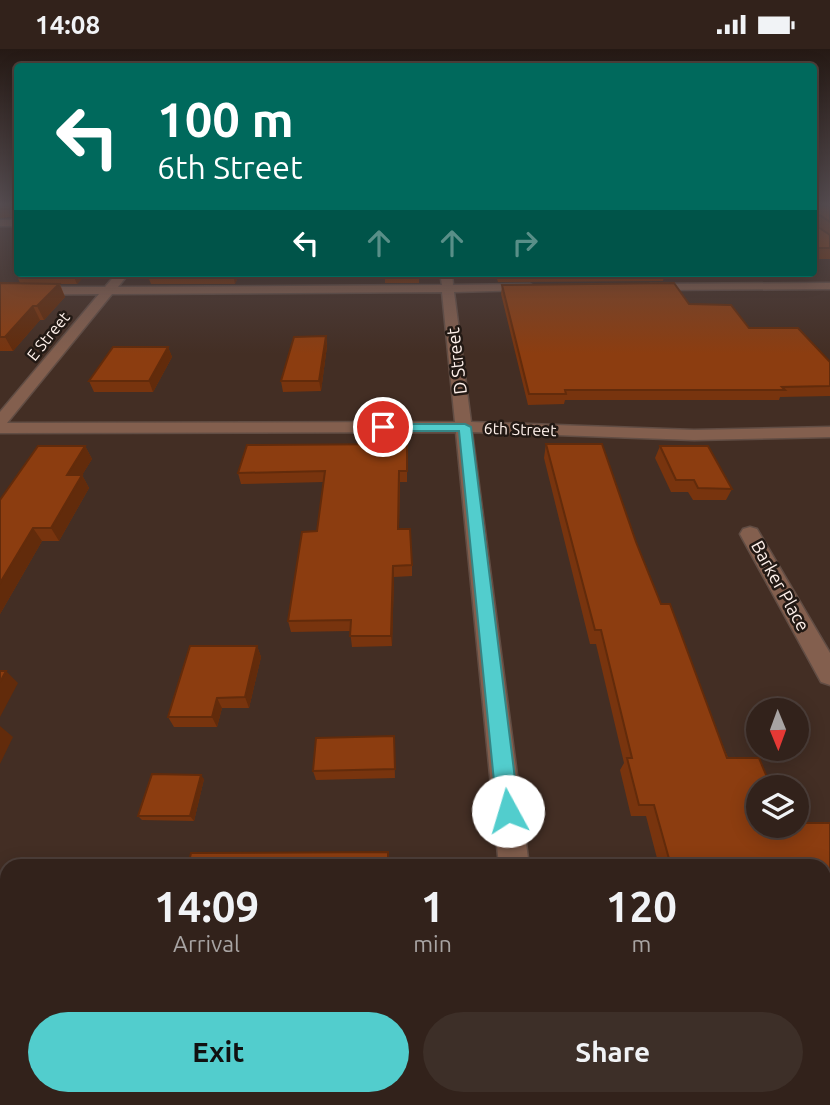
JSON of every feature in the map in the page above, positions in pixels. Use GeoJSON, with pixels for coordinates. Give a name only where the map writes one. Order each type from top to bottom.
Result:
{"type":"FeatureCollection","features":[{"type":"Feature","properties":{"kind":"street","name":"E Street"},"geometry":{"type":"LineString","coordinates":[[0,425],[119,277]]}},
{"type":"Feature","properties":{"kind":"street"},"geometry":{"type":"LineString","coordinates":[[666,277],[675,287]]}},
{"type":"Feature","properties":{"kind":"street"},"geometry":{"type":"LineString","coordinates":[[701,277],[710,287]]}},
{"type":"Feature","properties":{"kind":"street"},"geometry":{"type":"LineString","coordinates":[[0,291],[447,281],[541,288]]}},
{"type":"Feature","properties":{"kind":"street","name":"D Street"},"geometry":{"type":"LineString","coordinates":[[447,281],[513,859]]}},
{"type":"Feature","properties":{"kind":"street"},"geometry":{"type":"LineString","coordinates":[[635,288],[830,286]]}},
{"type":"Feature","properties":{"kind":"street","name":"6th Street"},"geometry":{"type":"LineString","coordinates":[[0,425],[465,427],[694,435],[830,432]]}},
{"type":"Feature","properties":{"kind":"street","name":"Barker Place"},"geometry":{"type":"LineString","coordinates":[[750,534],[830,675]]}},
{"type":"Feature","properties":{"kind":"building"},"geometry":{"type":"Polygon","coordinates":[[[0,283],[59,284],[37,306],[33,306],[5,337],[0,337],[0,283]]]}},
{"type":"Feature","properties":{"kind":"building"},"geometry":{"type":"Polygon","coordinates":[[[674,283],[689,304],[731,305],[749,328],[798,328],[830,362],[830,386],[782,387],[785,390],[565,390],[566,394],[529,394],[502,285],[674,283]]]}},
{"type":"Feature","properties":{"kind":"building"},"geometry":{"type":"Polygon","coordinates":[[[326,336],[319,381],[281,381],[294,337],[326,336]]]}},
{"type":"Feature","properties":{"kind":"building"},"geometry":{"type":"Polygon","coordinates":[[[113,347],[168,347],[149,381],[89,381],[113,347]]]}},
{"type":"Feature","properties":{"kind":"building"},"geometry":{"type":"Polygon","coordinates":[[[407,444],[407,471],[399,471],[398,529],[410,529],[412,565],[393,566],[391,636],[350,636],[351,620],[288,621],[302,532],[317,531],[325,471],[238,473],[247,445],[407,444]]]}},
{"type":"Feature","properties":{"kind":"building"},"geometry":{"type":"Polygon","coordinates":[[[546,444],[602,444],[636,542],[661,604],[670,604],[727,758],[760,761],[766,775],[746,775],[746,838],[809,838],[809,823],[830,823],[830,859],[669,859],[654,805],[639,805],[627,758],[632,758],[601,630],[595,630],[546,444]]]}},
{"type":"Feature","properties":{"kind":"building"},"geometry":{"type":"Polygon","coordinates":[[[38,446],[85,446],[67,475],[82,475],[51,528],[33,528],[0,583],[0,500],[38,446]]]}},
{"type":"Feature","properties":{"kind":"building"},"geometry":{"type":"Polygon","coordinates":[[[660,446],[708,446],[732,489],[698,488],[694,480],[676,480],[660,446]]]}},
{"type":"Feature","properties":{"kind":"building"},"geometry":{"type":"Polygon","coordinates":[[[190,646],[257,646],[245,697],[217,698],[212,717],[168,717],[190,646]]]}},
{"type":"Feature","properties":{"kind":"building"},"geometry":{"type":"Polygon","coordinates":[[[0,671],[6,671],[0,682],[0,671]]]}},
{"type":"Feature","properties":{"kind":"building"},"geometry":{"type":"Polygon","coordinates":[[[394,736],[395,769],[313,771],[316,738],[394,736]]]}},
{"type":"Feature","properties":{"kind":"building"},"geometry":{"type":"Polygon","coordinates":[[[152,774],[201,775],[190,816],[138,816],[152,774]]]}},
{"type":"Feature","properties":{"kind":"building"},"geometry":{"type":"Polygon","coordinates":[[[388,852],[388,859],[190,859],[191,853],[388,852]]]}},
{"type":"Feature","properties":{"kind":"route"},"geometry":{"type":"LineString","coordinates":[[383,427],[465,427],[508,811]]}}]}
